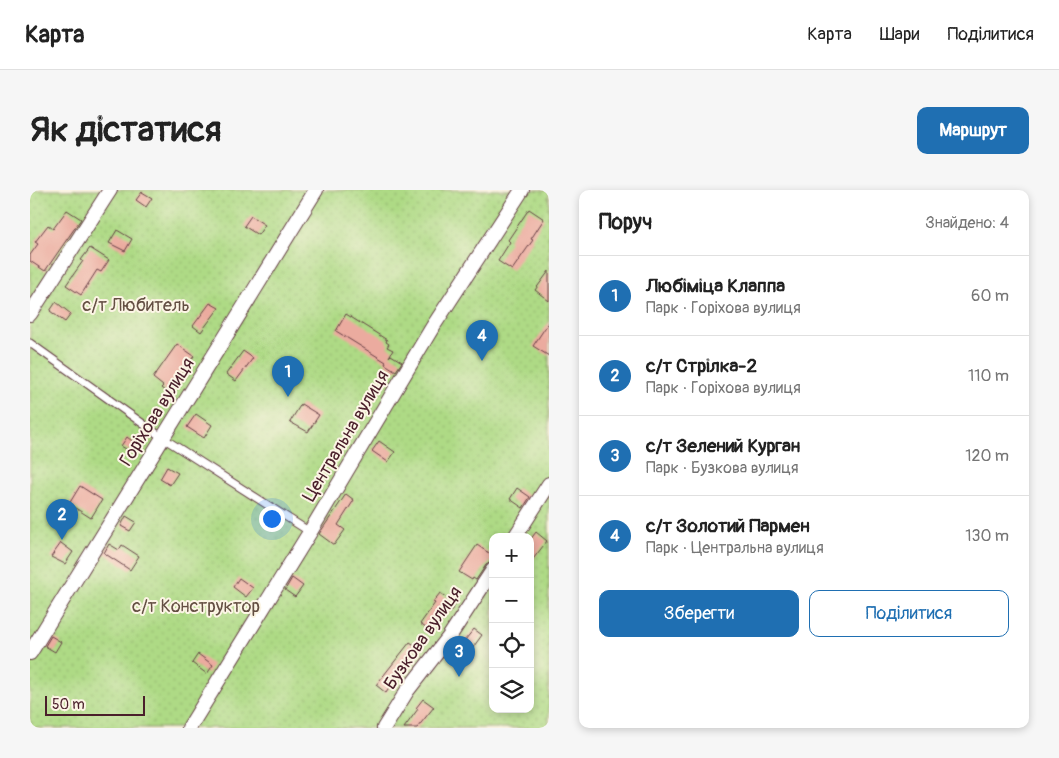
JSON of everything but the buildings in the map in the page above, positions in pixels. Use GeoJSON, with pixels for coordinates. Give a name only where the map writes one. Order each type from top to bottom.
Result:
{"type":"FeatureCollection","features":[{"type":"Feature","properties":{"kind":"street"},"geometry":{"type":"LineString","coordinates":[[30,314],[110,190]]}},
{"type":"Feature","properties":{"kind":"street","name":"Горіхова вулиця"},"geometry":{"type":"LineString","coordinates":[[30,653],[316,190]]}},
{"type":"Feature","properties":{"kind":"street","name":"Центральна вулиця"},"geometry":{"type":"LineString","coordinates":[[189,728],[310,532],[432,328],[522,190]]}},
{"type":"Feature","properties":{"kind":"street"},"geometry":{"type":"LineString","coordinates":[[517,533],[549,484]]}},
{"type":"Feature","properties":{"kind":"street","name":"Бузкова вулиця"},"geometry":{"type":"LineString","coordinates":[[384,728],[407,690],[449,637],[489,576]]}},
{"type":"Feature","properties":{"kind":"lane"},"geometry":{"type":"LineString","coordinates":[[30,343],[163,438],[310,532]]}},
{"type":"Feature","properties":{"kind":"green space"},"geometry":{"type":"Polygon","coordinates":[[[30,190],[549,190],[549,728],[30,728],[30,190]]]}},
{"type":"Feature","properties":{"kind":"place","name":"с/т Золотий Пармен"},"geometry":{"type":"Point","coordinates":[482,361]}},
{"type":"Feature","properties":{"kind":"place","name":"Любіміца Клаппа"},"geometry":{"type":"Point","coordinates":[288,397]}},
{"type":"Feature","properties":{"kind":"place","name":"с/т Стрілка-2"},"geometry":{"type":"Point","coordinates":[62,540]}},
{"type":"Feature","properties":{"kind":"place","name":"с/т Зелений Курган"},"geometry":{"type":"Point","coordinates":[459,677]}},
{"type":"Feature","properties":{"kind":"park label","name":"с/т Любитель"},"geometry":{"type":"Point","coordinates":[136,305]}},
{"type":"Feature","properties":{"kind":"park label","name":"с/т Конструктор"},"geometry":{"type":"Point","coordinates":[196,606]}}]}
